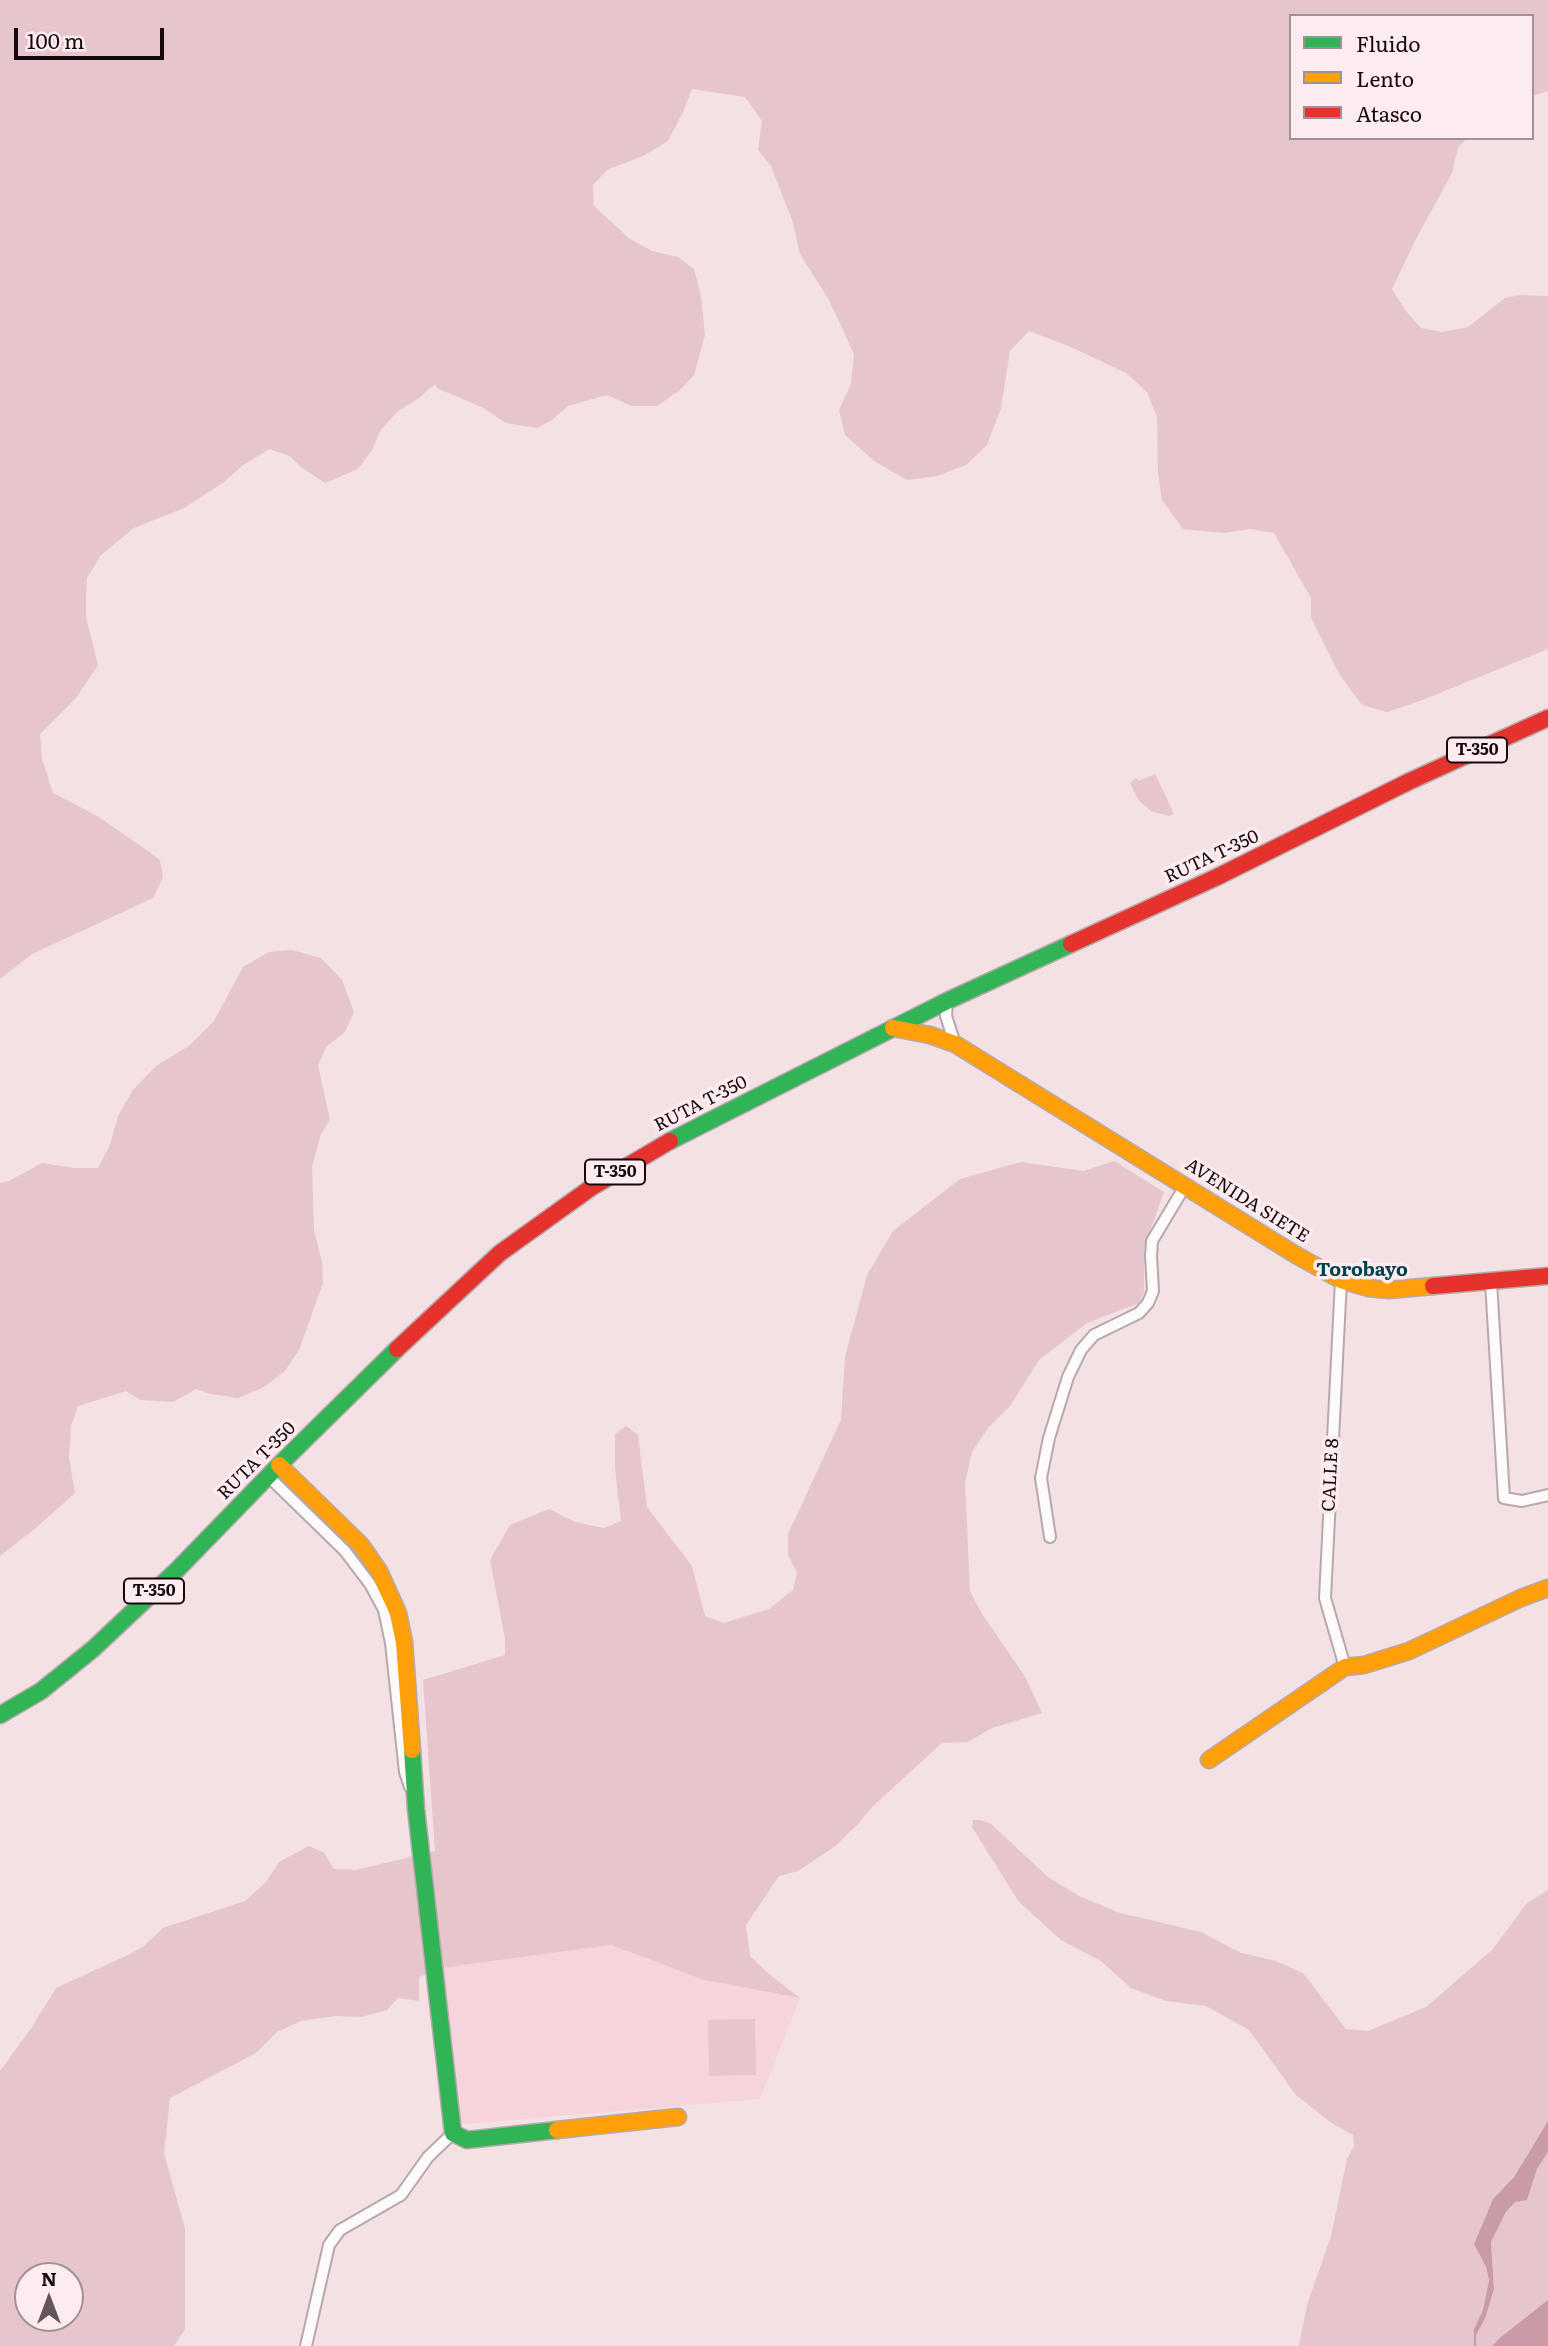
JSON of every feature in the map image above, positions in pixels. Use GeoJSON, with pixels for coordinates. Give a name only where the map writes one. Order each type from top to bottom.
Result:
{"type":"FeatureCollection","features":[{"type":"Feature","properties":{"kind":"street","name":"RUTA T-350"},"geometry":{"type":"LineString","coordinates":[[0,1715],[41,1691],[93,1649],[176,1571],[273,1470],[439,1308],[500,1254],[561,1208],[656,1148],[947,1001],[1217,877],[1408,782],[1548,718]]}},
{"type":"Feature","properties":{"kind":"street"},"geometry":{"type":"LineString","coordinates":[[947,1001],[946,1016],[955,1044]]}},
{"type":"Feature","properties":{"kind":"street","name":"AVENIDA SIETE"},"geometry":{"type":"LineString","coordinates":[[893,1028],[930,1035],[955,1044],[1341,1280],[1368,1288],[1389,1290],[1548,1276]]}},
{"type":"Feature","properties":{"kind":"street"},"geometry":{"type":"LineString","coordinates":[[1050,1537],[1041,1478],[1049,1438],[1068,1377],[1081,1350],[1094,1335],[1139,1313],[1148,1303],[1153,1291],[1152,1241],[1185,1186]]}},
{"type":"Feature","properties":{"kind":"street","name":"CALLE 8"},"geometry":{"type":"LineString","coordinates":[[1341,1280],[1325,1598],[1345,1667]]}},
{"type":"Feature","properties":{"kind":"street"},"geometry":{"type":"LineString","coordinates":[[1492,1282],[1504,1498],[1522,1501],[1548,1495]]}},
{"type":"Feature","properties":{"kind":"street"},"geometry":{"type":"LineString","coordinates":[[273,1470],[361,1545],[379,1570],[393,1598],[404,1642],[416,1809],[453,2133]]}},
{"type":"Feature","properties":{"kind":"street"},"geometry":{"type":"LineString","coordinates":[[1209,1760],[1345,1667],[1364,1665],[1409,1651],[1548,1588]]}},
{"type":"Feature","properties":{"kind":"street"},"geometry":{"type":"LineString","coordinates":[[453,2133],[467,2140],[678,2117]]}},
{"type":"Feature","properties":{"kind":"street"},"geometry":{"type":"LineString","coordinates":[[306,2346],[329,2245],[340,2230],[401,2195],[428,2157],[453,2133]]}},
{"type":"Feature","properties":{"kind":"shaded area"},"geometry":{"type":"Polygon","coordinates":[[[0,0],[1548,0],[1548,91],[1534,95],[1534,14],[1289,14],[1289,140],[1465,140],[1458,148],[1452,173],[1392,289],[1421,328],[1442,332],[1468,327],[1505,298],[1521,295],[1548,296],[1548,649],[1387,712],[1362,705],[1339,674],[1311,618],[1311,598],[1274,533],[1251,529],[1224,533],[1183,529],[1162,500],[1158,474],[1157,417],[1147,392],[1126,373],[1029,331],[1010,351],[1001,408],[987,445],[966,465],[937,476],[907,480],[874,461],[845,435],[839,410],[851,384],[854,354],[829,300],[800,254],[792,220],[771,166],[758,150],[762,121],[745,97],[692,89],[668,141],[643,156],[607,170],[593,185],[594,206],[630,239],[652,251],[678,257],[694,269],[701,296],[705,335],[694,375],[680,390],[657,406],[632,406],[607,395],[568,406],[552,420],[537,428],[506,423],[483,408],[437,388],[435,384],[398,411],[380,431],[372,450],[358,469],[325,483],[290,456],[269,449],[184,508],[134,528],[101,555],[87,578],[86,592],[86,617],[98,665],[76,698],[40,734],[42,759],[53,793],[97,816],[160,860],[163,877],[153,898],[32,954],[0,979],[0,0]]]}},
{"type":"Feature","properties":{"kind":"shaded area"},"geometry":{"type":"Polygon","coordinates":[[[1155,774],[1174,814],[1169,816],[1151,811],[1139,801],[1130,783],[1136,778],[1139,781],[1155,774]]]}},
{"type":"Feature","properties":{"kind":"shaded area"},"geometry":{"type":"Polygon","coordinates":[[[292,950],[321,958],[342,980],[354,1012],[345,1032],[327,1046],[318,1065],[330,1120],[321,1134],[312,1166],[314,1230],[322,1262],[323,1283],[299,1350],[285,1371],[264,1387],[238,1398],[196,1389],[173,1402],[141,1400],[126,1391],[78,1406],[71,1426],[69,1458],[75,1493],[0,1556],[0,1183],[42,1163],[74,1168],[98,1168],[110,1145],[118,1116],[133,1090],[156,1066],[189,1046],[214,1021],[243,967],[269,952],[292,950]]]}},
{"type":"Feature","properties":{"kind":"shaded area"},"geometry":{"type":"Polygon","coordinates":[[[1114,1161],[1164,1192],[1144,1248],[1144,1292],[1139,1303],[1087,1323],[1039,1360],[1010,1406],[988,1428],[972,1452],[965,1483],[970,1591],[982,1614],[1024,1675],[1042,1713],[992,1728],[968,1742],[942,1743],[871,1808],[834,1847],[798,1871],[779,1876],[746,1925],[750,1956],[800,1998],[704,1980],[611,1945],[441,1968],[419,1977],[419,2001],[398,1998],[387,2010],[361,2017],[336,2016],[301,2021],[277,2032],[256,2053],[170,2098],[164,2153],[185,2229],[185,2329],[174,2346],[0,2346],[0,2071],[56,1988],[130,1954],[144,1946],[163,1928],[245,1901],[266,1882],[279,1862],[309,1846],[324,1853],[334,1869],[356,1870],[435,1851],[423,1680],[505,1655],[505,1639],[490,1560],[510,1525],[549,1509],[575,1522],[604,1528],[621,1521],[615,1468],[615,1434],[626,1426],[638,1435],[647,1507],[692,1566],[705,1616],[724,1623],[769,1609],[793,1590],[797,1573],[788,1555],[788,1534],[841,1420],[845,1357],[867,1275],[893,1231],[960,1179],[1021,1162],[1084,1171],[1114,1161]]]}},
{"type":"Feature","properties":{"kind":"shaded area"},"geometry":{"type":"Polygon","coordinates":[[[973,1820],[991,1824],[1048,1877],[1079,1896],[1120,1913],[1201,1932],[1241,1953],[1276,1961],[1303,1973],[1346,2029],[1368,2031],[1426,2007],[1492,1950],[1527,1903],[1548,1890],[1548,2121],[1514,2177],[1493,2199],[1474,2244],[1486,2267],[1489,2280],[1483,2310],[1474,2329],[1474,2346],[1299,2346],[1307,2305],[1331,2236],[1347,2159],[1354,2146],[1353,2135],[1333,2124],[1296,2095],[1249,2030],[1206,2006],[1166,2001],[1131,1988],[1101,1961],[1061,1940],[1019,1902],[972,1827],[973,1820]]]}},
{"type":"Feature","properties":{"kind":"shaded area"},"geometry":{"type":"Polygon","coordinates":[[[611,1945],[704,1980],[800,1998],[760,2099],[464,2124],[458,2115],[441,1968],[611,1945]]]}},
{"type":"Feature","properties":{"kind":"shaded area"},"geometry":{"type":"Polygon","coordinates":[[[755,2019],[756,2075],[709,2076],[708,2020],[755,2019]]]}},
{"type":"Feature","properties":{"kind":"shaded area"},"geometry":{"type":"Polygon","coordinates":[[[1548,2121],[1548,2152],[1537,2169],[1527,2200],[1515,2202],[1506,2212],[1491,2242],[1494,2289],[1474,2346],[1474,2329],[1483,2310],[1489,2280],[1486,2267],[1474,2244],[1493,2199],[1514,2177],[1548,2121]]]}},
{"type":"Feature","properties":{"kind":"shaded area"},"geometry":{"type":"Polygon","coordinates":[[[1548,2152],[1548,2336],[1536,2346],[1476,2346],[1476,2335],[1485,2319],[1494,2289],[1491,2242],[1506,2212],[1515,2202],[1527,2199],[1537,2169],[1548,2152]]]}},
{"type":"Feature","properties":{"kind":"shaded area"},"geometry":{"type":"Polygon","coordinates":[[[1548,2300],[1548,2346],[1492,2346],[1501,2337],[1548,2300]]]}},
{"type":"Feature","properties":{"kind":"traffic: fast"},"geometry":{"type":"LineString","coordinates":[[670,1141],[947,1001],[1071,944]]}},
{"type":"Feature","properties":{"kind":"traffic: fast"},"geometry":{"type":"LineString","coordinates":[[0,1715],[41,1691],[93,1649],[176,1571],[397,1349]]}},
{"type":"Feature","properties":{"kind":"traffic: fast"},"geometry":{"type":"LineString","coordinates":[[412,1750],[416,1809],[453,2133],[467,2140],[557,2130]]}},
{"type":"Feature","properties":{"kind":"traffic: slow"},"geometry":{"type":"LineString","coordinates":[[893,1028],[930,1035],[955,1044],[1296,1255],[1341,1280],[1368,1288],[1389,1290],[1433,1286]]}},
{"type":"Feature","properties":{"kind":"traffic: slow"},"geometry":{"type":"LineString","coordinates":[[279,1465],[361,1545],[379,1571],[398,1613],[404,1642],[412,1750]]}},
{"type":"Feature","properties":{"kind":"traffic: slow"},"geometry":{"type":"LineString","coordinates":[[1209,1760],[1345,1667],[1364,1665],[1409,1651],[1548,1588]]}},
{"type":"Feature","properties":{"kind":"traffic: slow"},"geometry":{"type":"LineString","coordinates":[[557,2130],[678,2117]]}},
{"type":"Feature","properties":{"kind":"traffic: jam"},"geometry":{"type":"LineString","coordinates":[[1071,944],[1217,877],[1408,782],[1548,718]]}},
{"type":"Feature","properties":{"kind":"traffic: jam"},"geometry":{"type":"LineString","coordinates":[[397,1349],[500,1253],[592,1187],[670,1141]]}},
{"type":"Feature","properties":{"kind":"traffic: jam"},"geometry":{"type":"LineString","coordinates":[[1433,1286],[1548,1276]]}},
{"type":"Feature","properties":{"kind":"district","name":"Torobayo"},"geometry":{"type":"Point","coordinates":[1362,1270]}}]}
